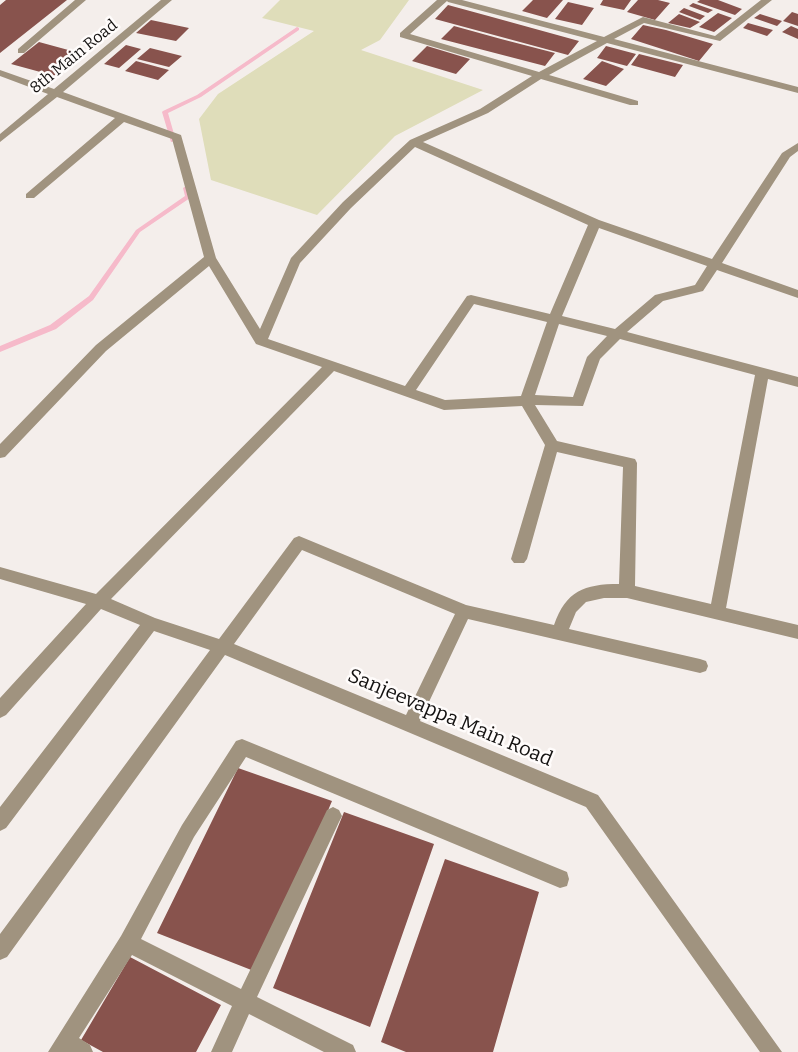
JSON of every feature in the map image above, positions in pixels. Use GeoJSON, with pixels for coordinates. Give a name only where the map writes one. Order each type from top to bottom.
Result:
{"type":"FeatureCollection","features":[{"type":"Feature","properties":{"kind":"street"},"geometry":{"type":"LineString","coordinates":[[21,51],[81,0]]}},
{"type":"Feature","properties":{"kind":"street","name":"8th Main Road"},"geometry":{"type":"LineString","coordinates":[[0,139],[167,0]]}},
{"type":"Feature","properties":{"kind":"street"},"geometry":{"type":"LineString","coordinates":[[443,0],[403,35],[634,103]]}},
{"type":"Feature","properties":{"kind":"street"},"geometry":{"type":"LineString","coordinates":[[451,0],[798,90]]}},
{"type":"Feature","properties":{"kind":"street"},"geometry":{"type":"LineString","coordinates":[[261,341],[295,261],[346,205],[414,142],[484,111],[539,76],[643,20],[717,39],[767,0]]}},
{"type":"Feature","properties":{"kind":"street"},"geometry":{"type":"LineString","coordinates":[[0,73],[177,137],[210,258],[261,341],[444,405],[549,399],[578,402],[594,357],[617,334],[660,298],[699,288],[786,155],[798,146]]}},
{"type":"Feature","properties":{"kind":"street"},"geometry":{"type":"LineString","coordinates":[[30,196],[123,118]]}},
{"type":"Feature","properties":{"kind":"street"},"geometry":{"type":"LineString","coordinates":[[414,142],[595,223],[798,294]]}},
{"type":"Feature","properties":{"kind":"street"},"geometry":{"type":"LineString","coordinates":[[595,223],[554,320],[526,401],[552,445],[630,463],[627,591]]}},
{"type":"Feature","properties":{"kind":"street"},"geometry":{"type":"LineString","coordinates":[[0,453],[101,348],[210,258]]}},
{"type":"Feature","properties":{"kind":"street"},"geometry":{"type":"LineString","coordinates":[[407,393],[471,299],[617,334],[798,382]]}},
{"type":"Feature","properties":{"kind":"street"},"geometry":{"type":"LineString","coordinates":[[0,710],[99,601],[330,367]]}},
{"type":"Feature","properties":{"kind":"street"},"geometry":{"type":"LineString","coordinates":[[717,612],[762,373]]}},
{"type":"Feature","properties":{"kind":"street"},"geometry":{"type":"LineString","coordinates":[[519,559],[552,445]]}},
{"type":"Feature","properties":{"kind":"street"},"geometry":{"type":"LineString","coordinates":[[0,950],[299,542],[464,611],[700,666]]}},
{"type":"Feature","properties":{"kind":"street","name":"Sanjeevappa Main Road"},"geometry":{"type":"LineString","coordinates":[[0,573],[99,601],[151,623],[223,647],[592,801],[772,1052]]}},
{"type":"Feature","properties":{"kind":"street"},"geometry":{"type":"LineString","coordinates":[[560,634],[570,606],[578,599],[602,590],[627,591],[798,633]]}},
{"type":"Feature","properties":{"kind":"street"},"geometry":{"type":"LineString","coordinates":[[410,726],[464,611]]}},
{"type":"Feature","properties":{"kind":"street"},"geometry":{"type":"LineString","coordinates":[[0,822],[151,623]]}},
{"type":"Feature","properties":{"kind":"street"},"geometry":{"type":"LineString","coordinates":[[83,1052],[62,1047],[128,943],[188,831],[242,747],[560,879]]}},
{"type":"Feature","properties":{"kind":"street"},"geometry":{"type":"LineString","coordinates":[[221,1052],[247,1002],[333,816]]}},
{"type":"Feature","properties":{"kind":"street"},"geometry":{"type":"LineString","coordinates":[[128,943],[346,1052]]}},
{"type":"Feature","properties":{"kind":"shaded area"},"geometry":{"type":"Polygon","coordinates":[[[280,0],[409,0],[380,40],[361,50],[483,90],[395,136],[317,215],[211,180],[199,119],[218,94],[314,31],[262,18],[280,0]]]}},
{"type":"Feature","properties":{"kind":"building"},"geometry":{"type":"Polygon","coordinates":[[[6,0],[67,0],[0,53],[0,5],[6,0]]]}},
{"type":"Feature","properties":{"kind":"building"},"geometry":{"type":"Polygon","coordinates":[[[533,0],[563,0],[547,18],[522,11],[533,0]]]}},
{"type":"Feature","properties":{"kind":"building"},"geometry":{"type":"Polygon","coordinates":[[[603,0],[631,0],[624,10],[600,5],[603,0]]]}},
{"type":"Feature","properties":{"kind":"building"},"geometry":{"type":"Polygon","coordinates":[[[638,0],[658,0],[670,3],[655,20],[627,12],[638,0]]]}},
{"type":"Feature","properties":{"kind":"building"},"geometry":{"type":"Polygon","coordinates":[[[718,0],[742,9],[735,15],[697,2],[718,0]]]}},
{"type":"Feature","properties":{"kind":"building"},"geometry":{"type":"Polygon","coordinates":[[[568,2],[594,8],[582,25],[555,19],[568,2]]]}},
{"type":"Feature","properties":{"kind":"building"},"geometry":{"type":"Polygon","coordinates":[[[693,3],[713,10],[708,13],[689,6],[693,3]]]}},
{"type":"Feature","properties":{"kind":"building"},"geometry":{"type":"Polygon","coordinates":[[[448,5],[579,41],[568,55],[435,19],[448,5]]]}},
{"type":"Feature","properties":{"kind":"building"},"geometry":{"type":"Polygon","coordinates":[[[684,8],[705,16],[700,20],[679,12],[684,8]]]}},
{"type":"Feature","properties":{"kind":"building"},"geometry":{"type":"Polygon","coordinates":[[[792,12],[798,14],[798,26],[783,21],[792,12]]]}},
{"type":"Feature","properties":{"kind":"building"},"geometry":{"type":"Polygon","coordinates":[[[718,13],[732,18],[714,32],[699,27],[718,13]]]}},
{"type":"Feature","properties":{"kind":"building"},"geometry":{"type":"Polygon","coordinates":[[[679,14],[700,22],[690,28],[668,23],[679,14]]]}},
{"type":"Feature","properties":{"kind":"building"},"geometry":{"type":"Polygon","coordinates":[[[760,14],[782,21],[777,26],[754,18],[760,14]]]}},
{"type":"Feature","properties":{"kind":"building"},"geometry":{"type":"Polygon","coordinates":[[[151,20],[189,28],[176,41],[136,33],[151,20]]]}},
{"type":"Feature","properties":{"kind":"building"},"geometry":{"type":"Polygon","coordinates":[[[748,23],[773,30],[767,36],[743,28],[748,23]]]}},
{"type":"Feature","properties":{"kind":"building"},"geometry":{"type":"Polygon","coordinates":[[[643,25],[713,44],[699,61],[631,39],[643,25]]]}},
{"type":"Feature","properties":{"kind":"building"},"geometry":{"type":"Polygon","coordinates":[[[454,26],[555,53],[545,66],[441,39],[454,26]]]}},
{"type":"Feature","properties":{"kind":"building"},"geometry":{"type":"Polygon","coordinates":[[[791,26],[798,29],[798,39],[782,32],[791,26]]]}},
{"type":"Feature","properties":{"kind":"building"},"geometry":{"type":"Polygon","coordinates":[[[39,42],[83,54],[55,76],[11,64],[39,42]]]}},
{"type":"Feature","properties":{"kind":"building"},"geometry":{"type":"Polygon","coordinates":[[[126,45],[141,49],[119,68],[104,64],[126,45]]]}},
{"type":"Feature","properties":{"kind":"building"},"geometry":{"type":"Polygon","coordinates":[[[427,46],[470,59],[456,74],[412,61],[427,46]]]}},
{"type":"Feature","properties":{"kind":"building"},"geometry":{"type":"Polygon","coordinates":[[[606,46],[636,54],[627,66],[597,58],[606,46]]]}},
{"type":"Feature","properties":{"kind":"building"},"geometry":{"type":"Polygon","coordinates":[[[150,48],[182,56],[169,67],[137,59],[150,48]]]}},
{"type":"Feature","properties":{"kind":"building"},"geometry":{"type":"Polygon","coordinates":[[[639,54],[683,65],[675,77],[631,65],[639,54]]]}},
{"type":"Feature","properties":{"kind":"building"},"geometry":{"type":"Polygon","coordinates":[[[136,61],[169,70],[158,80],[125,71],[136,61]]]}},
{"type":"Feature","properties":{"kind":"building"},"geometry":{"type":"Polygon","coordinates":[[[602,61],[624,69],[606,86],[583,79],[602,61]]]}},
{"type":"Feature","properties":{"kind":"building"},"geometry":{"type":"Polygon","coordinates":[[[238,768],[332,801],[259,973],[157,933],[238,768]]]}},
{"type":"Feature","properties":{"kind":"building"},"geometry":{"type":"Polygon","coordinates":[[[344,812],[434,844],[370,1027],[273,988],[344,812]]]}},
{"type":"Feature","properties":{"kind":"building"},"geometry":{"type":"Polygon","coordinates":[[[445,859],[539,892],[493,1052],[406,1052],[381,1042],[445,859]]]}},
{"type":"Feature","properties":{"kind":"building"},"geometry":{"type":"Polygon","coordinates":[[[130,957],[221,1005],[196,1052],[103,1052],[81,1040],[130,957]]]}},
{"type":"Feature","properties":{"kind":"waterway"},"geometry":{"type":"LineString","coordinates":[[173,141],[165,112],[199,96],[297,29]]}},
{"type":"Feature","properties":{"kind":"waterway"},"geometry":{"type":"LineString","coordinates":[[0,349],[53,327],[91,298],[138,231],[188,197],[186,188]]}}]}
